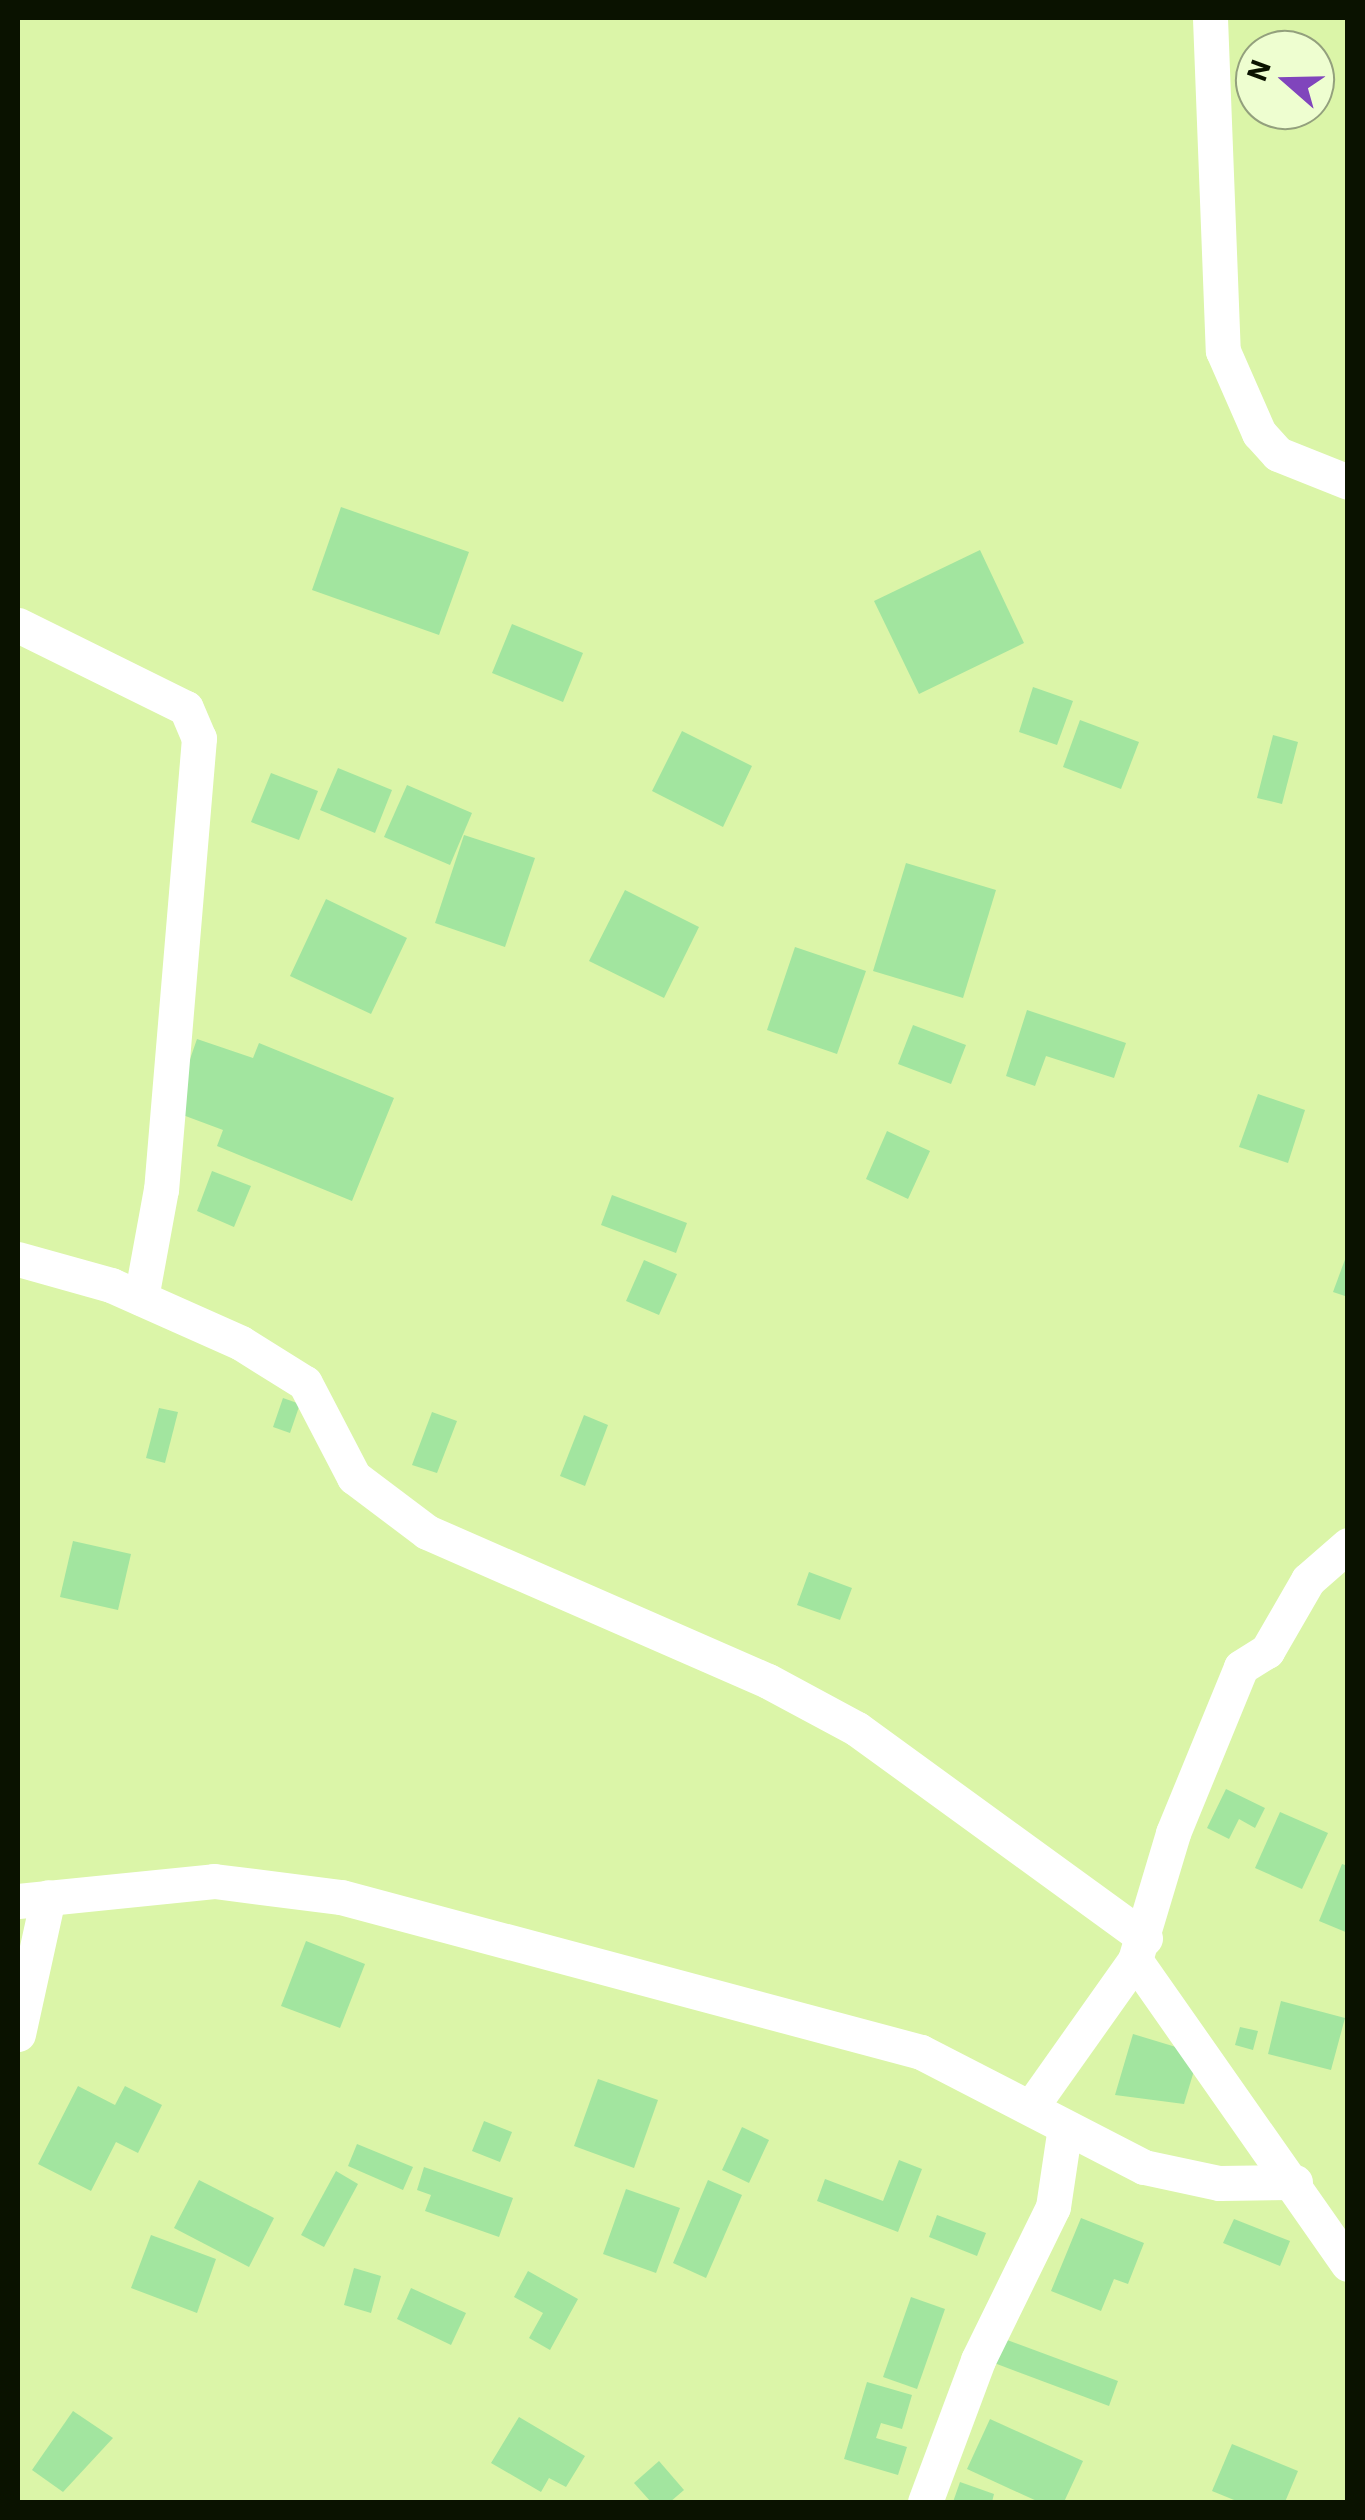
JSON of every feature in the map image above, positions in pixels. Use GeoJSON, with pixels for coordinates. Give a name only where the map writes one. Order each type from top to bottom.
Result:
{"type":"FeatureCollection","features":[{"type":"Feature","properties":{"kind":"street"},"geometry":{"type":"LineString","coordinates":[[1210,18],[1223,351],[1259,432],[1278,454],[1348,482]]}},
{"type":"Feature","properties":{"kind":"street"},"geometry":{"type":"LineString","coordinates":[[18,625],[186,708],[199,738],[161,1189],[141,1298]]}},
{"type":"Feature","properties":{"kind":"street"},"geometry":{"type":"LineString","coordinates":[[18,1260],[141,1298],[305,1383],[354,1477],[427,1532],[768,1681],[857,1730],[1140,1949],[1348,2264]]}},
{"type":"Feature","properties":{"kind":"street"},"geometry":{"type":"LineString","coordinates":[[1032,2107],[1140,1949],[1173,1833],[1240,1667],[1267,1652],[1308,1580],[1348,1545]]}},
{"type":"Feature","properties":{"kind":"street"},"geometry":{"type":"LineString","coordinates":[[18,2034],[33,1899],[214,1881],[341,1897],[921,2052],[1065,2126],[1185,2178],[1296,2182]]}},
{"type":"Feature","properties":{"kind":"street"},"geometry":{"type":"LineString","coordinates":[[925,2502],[978,2360],[1054,2207],[1065,2126]]}},
{"type":"Feature","properties":{"kind":"building"},"geometry":{"type":"Polygon","coordinates":[[[341,507],[469,552],[439,635],[312,590],[341,507]]]}},
{"type":"Feature","properties":{"kind":"building"},"geometry":{"type":"Polygon","coordinates":[[[980,550],[1024,643],[919,694],[874,601],[980,550]]]}},
{"type":"Feature","properties":{"kind":"building"},"geometry":{"type":"Polygon","coordinates":[[[512,624],[583,653],[563,702],[492,673],[512,624]]]}},
{"type":"Feature","properties":{"kind":"building"},"geometry":{"type":"Polygon","coordinates":[[[1033,687],[1073,701],[1057,745],[1019,732],[1033,687]]]}},
{"type":"Feature","properties":{"kind":"building"},"geometry":{"type":"Polygon","coordinates":[[[1080,720],[1139,742],[1121,789],[1063,767],[1080,720]]]}},
{"type":"Feature","properties":{"kind":"building"},"geometry":{"type":"Polygon","coordinates":[[[682,731],[752,766],[723,827],[652,791],[682,731]]]}},
{"type":"Feature","properties":{"kind":"building"},"geometry":{"type":"Polygon","coordinates":[[[1273,735],[1298,742],[1282,804],[1257,798],[1273,735]]]}},
{"type":"Feature","properties":{"kind":"building"},"geometry":{"type":"Polygon","coordinates":[[[338,768],[392,790],[375,833],[320,810],[338,768]]]}},
{"type":"Feature","properties":{"kind":"building"},"geometry":{"type":"Polygon","coordinates":[[[271,773],[318,791],[299,840],[251,822],[271,773]]]}},
{"type":"Feature","properties":{"kind":"building"},"geometry":{"type":"Polygon","coordinates":[[[407,785],[472,813],[450,865],[384,837],[407,785]]]}},
{"type":"Feature","properties":{"kind":"building"},"geometry":{"type":"Polygon","coordinates":[[[464,835],[535,858],[505,947],[435,923],[464,835]]]}},
{"type":"Feature","properties":{"kind":"building"},"geometry":{"type":"Polygon","coordinates":[[[906,863],[996,890],[963,998],[873,971],[906,863]]]}},
{"type":"Feature","properties":{"kind":"building"},"geometry":{"type":"Polygon","coordinates":[[[625,890],[699,927],[664,998],[589,961],[625,890]]]}},
{"type":"Feature","properties":{"kind":"building"},"geometry":{"type":"Polygon","coordinates":[[[326,899],[407,938],[371,1014],[290,976],[326,899]]]}},
{"type":"Feature","properties":{"kind":"building"},"geometry":{"type":"Polygon","coordinates":[[[795,947],[866,971],[837,1054],[767,1030],[795,947]]]}},
{"type":"Feature","properties":{"kind":"building"},"geometry":{"type":"Polygon","coordinates":[[[1027,1010],[1126,1043],[1114,1078],[1046,1056],[1035,1086],[1006,1076],[1027,1010]]]}},
{"type":"Feature","properties":{"kind":"building"},"geometry":{"type":"Polygon","coordinates":[[[913,1025],[966,1045],[951,1084],[898,1064],[913,1025]]]}},
{"type":"Feature","properties":{"kind":"building"},"geometry":{"type":"Polygon","coordinates":[[[197,1039],[253,1058],[259,1043],[394,1098],[352,1201],[217,1146],[223,1130],[172,1111],[197,1039]]]}},
{"type":"Feature","properties":{"kind":"building"},"geometry":{"type":"Polygon","coordinates":[[[1258,1094],[1305,1110],[1288,1163],[1239,1147],[1258,1094]]]}},
{"type":"Feature","properties":{"kind":"building"},"geometry":{"type":"Polygon","coordinates":[[[887,1131],[930,1151],[908,1199],[866,1179],[887,1131]]]}},
{"type":"Feature","properties":{"kind":"building"},"geometry":{"type":"Polygon","coordinates":[[[212,1171],[251,1186],[234,1227],[197,1211],[212,1171]]]}},
{"type":"Feature","properties":{"kind":"building"},"geometry":{"type":"Polygon","coordinates":[[[612,1195],[687,1223],[676,1253],[601,1225],[612,1195]]]}},
{"type":"Feature","properties":{"kind":"building"},"geometry":{"type":"Polygon","coordinates":[[[1348,1254],[1348,1297],[1333,1292],[1348,1254]]]}},
{"type":"Feature","properties":{"kind":"building"},"geometry":{"type":"Polygon","coordinates":[[[644,1260],[677,1274],[659,1315],[626,1301],[644,1260]]]}},
{"type":"Feature","properties":{"kind":"building"},"geometry":{"type":"Polygon","coordinates":[[[283,1398],[300,1404],[290,1433],[273,1427],[283,1398]]]}},
{"type":"Feature","properties":{"kind":"building"},"geometry":{"type":"Polygon","coordinates":[[[159,1408],[178,1412],[165,1463],[146,1458],[159,1408]]]}},
{"type":"Feature","properties":{"kind":"building"},"geometry":{"type":"Polygon","coordinates":[[[432,1412],[457,1421],[437,1473],[412,1465],[432,1412]]]}},
{"type":"Feature","properties":{"kind":"building"},"geometry":{"type":"Polygon","coordinates":[[[584,1415],[608,1425],[585,1486],[560,1476],[584,1415]]]}},
{"type":"Feature","properties":{"kind":"building"},"geometry":{"type":"Polygon","coordinates":[[[73,1541],[131,1554],[118,1610],[60,1597],[73,1541]]]}},
{"type":"Feature","properties":{"kind":"building"},"geometry":{"type":"Polygon","coordinates":[[[809,1572],[852,1588],[840,1620],[797,1605],[809,1572]]]}},
{"type":"Feature","properties":{"kind":"building"},"geometry":{"type":"Polygon","coordinates":[[[1226,1789],[1265,1808],[1255,1828],[1239,1819],[1229,1839],[1207,1828],[1226,1789]]]}},
{"type":"Feature","properties":{"kind":"building"},"geometry":{"type":"Polygon","coordinates":[[[1280,1812],[1328,1833],[1302,1889],[1255,1868],[1280,1812]]]}},
{"type":"Feature","properties":{"kind":"building"},"geometry":{"type":"Polygon","coordinates":[[[1342,1864],[1348,1866],[1348,1933],[1319,1921],[1342,1864]]]}},
{"type":"Feature","properties":{"kind":"building"},"geometry":{"type":"Polygon","coordinates":[[[306,1941],[365,1964],[340,2028],[281,2006],[306,1941]]]}},
{"type":"Feature","properties":{"kind":"building"},"geometry":{"type":"Polygon","coordinates":[[[1281,2001],[1345,2018],[1331,2070],[1268,2054],[1281,2001]]]}},
{"type":"Feature","properties":{"kind":"building"},"geometry":{"type":"Polygon","coordinates":[[[1240,2027],[1258,2031],[1253,2050],[1235,2045],[1240,2027]]]}},
{"type":"Feature","properties":{"kind":"building"},"geometry":{"type":"Polygon","coordinates":[[[1133,2034],[1199,2054],[1184,2104],[1115,2095],[1133,2034]]]}},
{"type":"Feature","properties":{"kind":"building"},"geometry":{"type":"Polygon","coordinates":[[[598,2079],[658,2100],[634,2168],[574,2146],[598,2079]]]}},
{"type":"Feature","properties":{"kind":"building"},"geometry":{"type":"Polygon","coordinates":[[[78,2086],[115,2105],[125,2086],[162,2105],[138,2153],[116,2142],[91,2191],[38,2164],[78,2086]]]}},
{"type":"Feature","properties":{"kind":"building"},"geometry":{"type":"Polygon","coordinates":[[[484,2121],[512,2132],[500,2162],[472,2151],[484,2121]]]}},
{"type":"Feature","properties":{"kind":"building"},"geometry":{"type":"Polygon","coordinates":[[[742,2127],[769,2140],[749,2183],[722,2170],[742,2127]]]}},
{"type":"Feature","properties":{"kind":"building"},"geometry":{"type":"Polygon","coordinates":[[[357,2144],[413,2167],[403,2190],[348,2166],[357,2144]]]}},
{"type":"Feature","properties":{"kind":"building"},"geometry":{"type":"Polygon","coordinates":[[[899,2160],[922,2169],[898,2232],[817,2201],[825,2179],[883,2201],[899,2160]]]}},
{"type":"Feature","properties":{"kind":"building"},"geometry":{"type":"Polygon","coordinates":[[[424,2167],[513,2198],[499,2237],[425,2211],[431,2195],[417,2190],[424,2167]]]}},
{"type":"Feature","properties":{"kind":"building"},"geometry":{"type":"Polygon","coordinates":[[[336,2171],[358,2184],[324,2247],[301,2235],[336,2171]]]}},
{"type":"Feature","properties":{"kind":"building"},"geometry":{"type":"Polygon","coordinates":[[[199,2180],[274,2218],[249,2267],[174,2228],[199,2180]]]}},
{"type":"Feature","properties":{"kind":"building"},"geometry":{"type":"Polygon","coordinates":[[[708,2180],[742,2195],[706,2278],[673,2263],[708,2180]]]}},
{"type":"Feature","properties":{"kind":"building"},"geometry":{"type":"Polygon","coordinates":[[[626,2189],[680,2208],[656,2273],[603,2254],[626,2189]]]}},
{"type":"Feature","properties":{"kind":"building"},"geometry":{"type":"Polygon","coordinates":[[[937,2215],[986,2233],[977,2256],[929,2237],[937,2215]]]}},
{"type":"Feature","properties":{"kind":"building"},"geometry":{"type":"Polygon","coordinates":[[[1081,2218],[1144,2243],[1128,2284],[1114,2279],[1101,2311],[1051,2291],[1081,2218]]]}},
{"type":"Feature","properties":{"kind":"building"},"geometry":{"type":"Polygon","coordinates":[[[1234,2219],[1290,2241],[1280,2266],[1223,2243],[1234,2219]]]}},
{"type":"Feature","properties":{"kind":"building"},"geometry":{"type":"Polygon","coordinates":[[[151,2235],[216,2259],[197,2313],[131,2288],[151,2235]]]}},
{"type":"Feature","properties":{"kind":"building"},"geometry":{"type":"Polygon","coordinates":[[[354,2268],[381,2276],[371,2313],[344,2305],[354,2268]]]}},
{"type":"Feature","properties":{"kind":"building"},"geometry":{"type":"Polygon","coordinates":[[[528,2271],[578,2299],[550,2350],[529,2338],[543,2313],[514,2297],[528,2271]]]}},
{"type":"Feature","properties":{"kind":"building"},"geometry":{"type":"Polygon","coordinates":[[[411,2288],[466,2313],[451,2345],[397,2319],[411,2288]]]}},
{"type":"Feature","properties":{"kind":"building"},"geometry":{"type":"Polygon","coordinates":[[[911,2297],[945,2309],[917,2389],[883,2377],[911,2297]]]}},
{"type":"Feature","properties":{"kind":"building"},"geometry":{"type":"Polygon","coordinates":[[[999,2337],[1118,2381],[1109,2406],[989,2361],[999,2337]]]}},
{"type":"Feature","properties":{"kind":"building"},"geometry":{"type":"Polygon","coordinates":[[[867,2382],[912,2395],[902,2429],[881,2423],[876,2438],[907,2447],[898,2475],[844,2459],[867,2382]]]}},
{"type":"Feature","properties":{"kind":"building"},"geometry":{"type":"Polygon","coordinates":[[[73,2411],[113,2438],[63,2492],[32,2470],[73,2411]]]}},
{"type":"Feature","properties":{"kind":"building"},"geometry":{"type":"Polygon","coordinates":[[[519,2417],[585,2456],[566,2487],[549,2478],[541,2492],[491,2463],[519,2417]]]}},
{"type":"Feature","properties":{"kind":"building"},"geometry":{"type":"Polygon","coordinates":[[[990,2419],[1083,2461],[1064,2502],[1039,2502],[967,2469],[990,2419]]]}},
{"type":"Feature","properties":{"kind":"building"},"geometry":{"type":"Polygon","coordinates":[[[1232,2444],[1298,2471],[1285,2502],[1239,2502],[1212,2491],[1232,2444]]]}},
{"type":"Feature","properties":{"kind":"building"},"geometry":{"type":"Polygon","coordinates":[[[659,2461],[684,2490],[670,2502],[651,2502],[634,2483],[659,2461]]]}},
{"type":"Feature","properties":{"kind":"building"},"geometry":{"type":"Polygon","coordinates":[[[960,2482],[994,2494],[992,2502],[953,2502],[960,2482]]]}}]}
